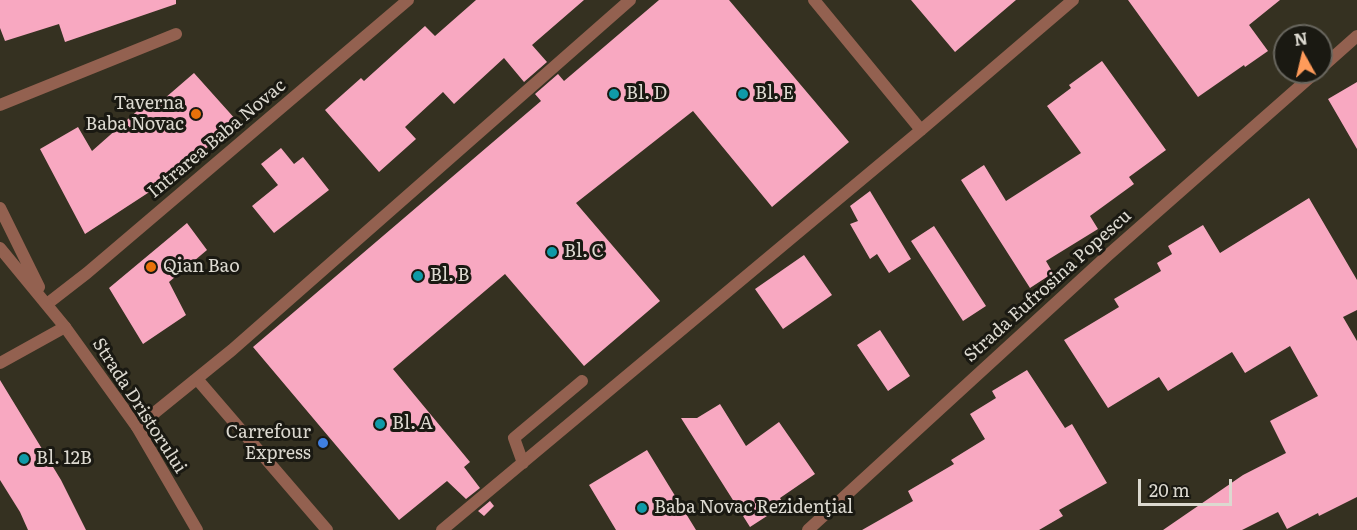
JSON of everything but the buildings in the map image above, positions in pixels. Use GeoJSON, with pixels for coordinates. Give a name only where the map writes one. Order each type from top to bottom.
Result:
{"type":"FeatureCollection","features":[{"type":"Feature","properties":{"kind":"street","name":"Intrarea Baba Novac"},"geometry":{"type":"LineString","coordinates":[[47,304],[87,273],[408,0]]}},
{"type":"Feature","properties":{"kind":"street"},"geometry":{"type":"LineString","coordinates":[[137,428],[630,0]]}},
{"type":"Feature","properties":{"kind":"street"},"geometry":{"type":"LineString","coordinates":[[814,0],[921,130]]}},
{"type":"Feature","properties":{"kind":"street"},"geometry":{"type":"LineString","coordinates":[[442,530],[921,130],[1071,0]]}},
{"type":"Feature","properties":{"kind":"street"},"geometry":{"type":"LineString","coordinates":[[0,105],[176,34]]}},
{"type":"Feature","properties":{"kind":"street"},"geometry":{"type":"LineString","coordinates":[[1333,57],[1357,36]]}},
{"type":"Feature","properties":{"kind":"street","name":"Strada Eufrosina Popescu"},"geometry":{"type":"LineString","coordinates":[[808,530],[1107,256],[1302,84]]}},
{"type":"Feature","properties":{"kind":"street","name":"Strada Dristorului"},"geometry":{"type":"LineString","coordinates":[[0,208],[47,304]]}},
{"type":"Feature","properties":{"kind":"street","name":"Strada Dristorului"},"geometry":{"type":"LineString","coordinates":[[0,248],[65,327],[137,428],[197,530]]}},
{"type":"Feature","properties":{"kind":"street"},"geometry":{"type":"LineString","coordinates":[[0,363],[65,327]]}},
{"type":"Feature","properties":{"kind":"street"},"geometry":{"type":"LineString","coordinates":[[197,378],[327,530]]}},
{"type":"Feature","properties":{"kind":"street"},"geometry":{"type":"LineString","coordinates":[[523,463],[514,438],[582,381]]}},
{"type":"Feature","properties":{"kind":"place","name":"Bl. D"},"geometry":{"type":"Point","coordinates":[614,94]}},
{"type":"Feature","properties":{"kind":"place","name":"Bl. E"},"geometry":{"type":"Point","coordinates":[743,94]}},
{"type":"Feature","properties":{"kind":"place","name":"Taverna Baba Novac"},"geometry":{"type":"Point","coordinates":[196,114]}},
{"type":"Feature","properties":{"kind":"place","name":"Bl. C"},"geometry":{"type":"Point","coordinates":[552,252]}},
{"type":"Feature","properties":{"kind":"place","name":"Qian Bao"},"geometry":{"type":"Point","coordinates":[151,267]}},
{"type":"Feature","properties":{"kind":"place","name":"Bl. B"},"geometry":{"type":"Point","coordinates":[418,276]}},
{"type":"Feature","properties":{"kind":"place","name":"Bl. A"},"geometry":{"type":"Point","coordinates":[380,424]}},
{"type":"Feature","properties":{"kind":"place","name":"Carrefour Express"},"geometry":{"type":"Point","coordinates":[323,443]}},
{"type":"Feature","properties":{"kind":"place","name":"Bl. 12B"},"geometry":{"type":"Point","coordinates":[24,459]}},
{"type":"Feature","properties":{"kind":"place","name":"Baba Novac Rezidenţial"},"geometry":{"type":"Point","coordinates":[642,508]}}]}
